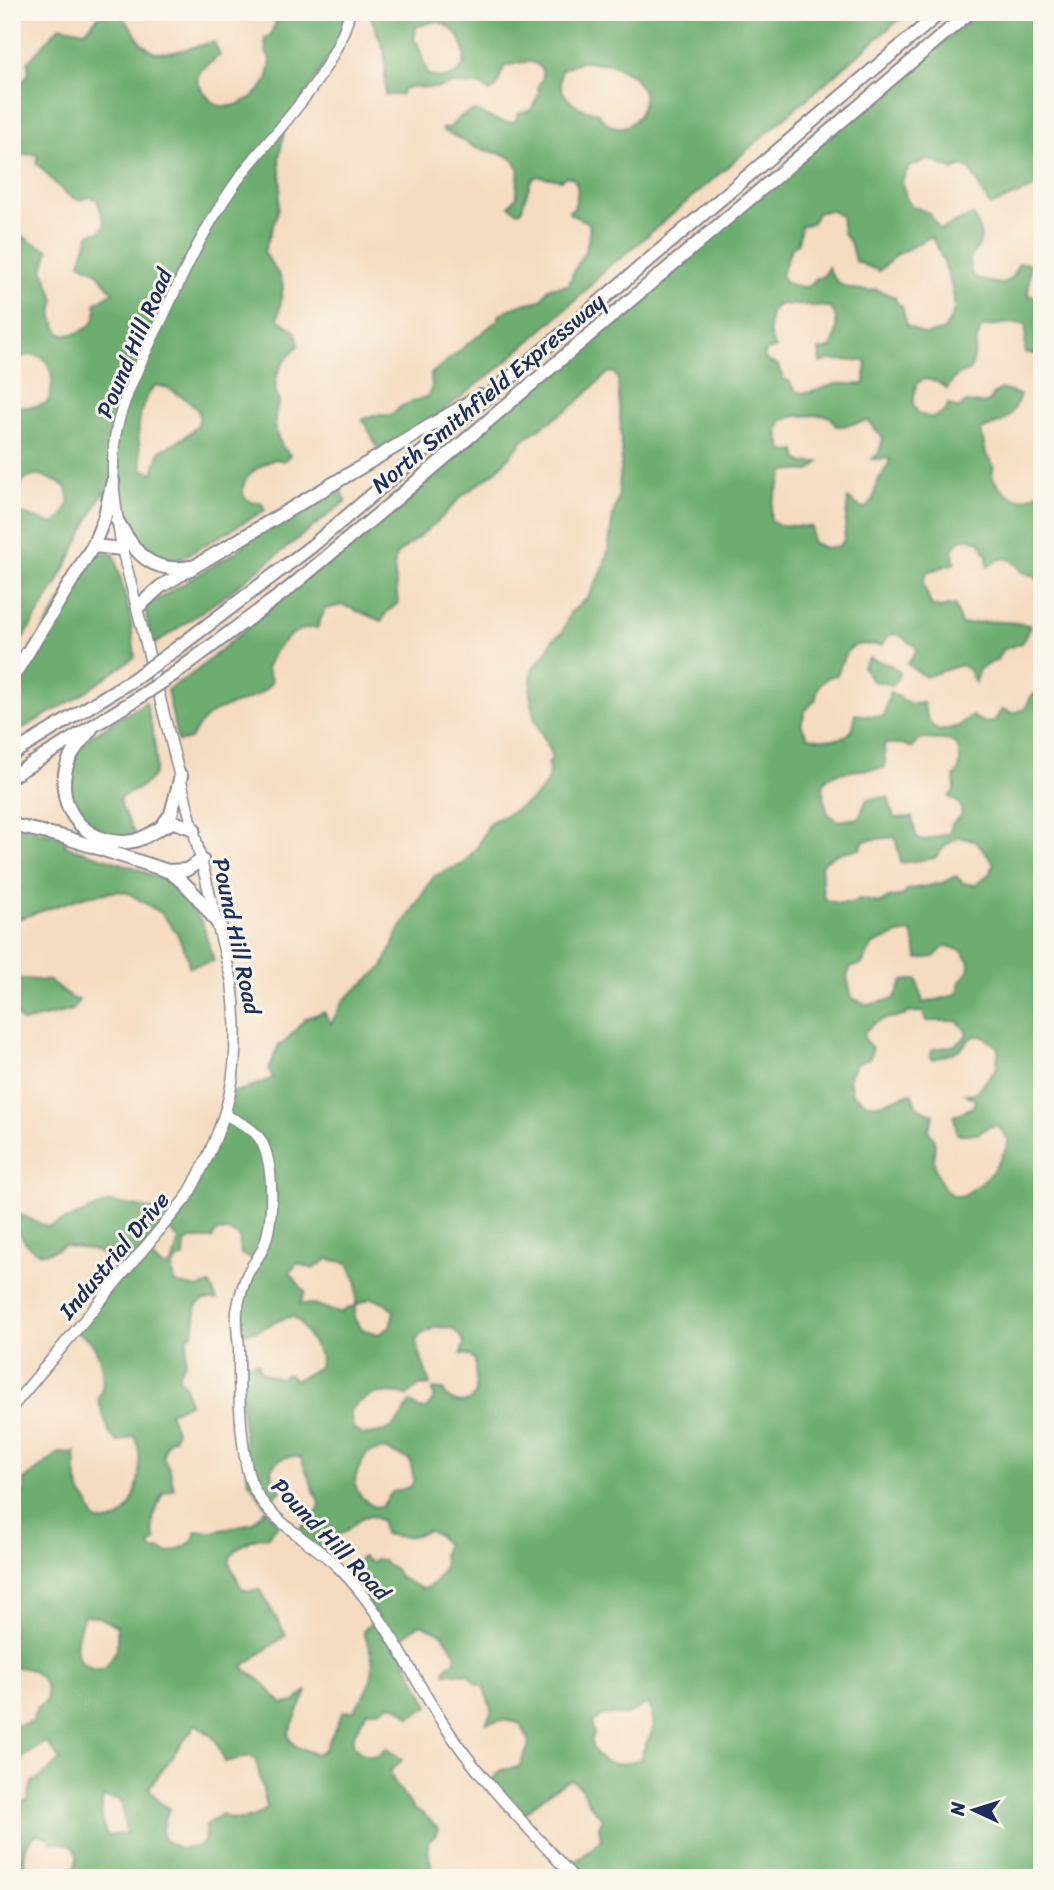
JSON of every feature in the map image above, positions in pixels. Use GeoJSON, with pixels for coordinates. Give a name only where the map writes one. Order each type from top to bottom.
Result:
{"type":"FeatureCollection","features":[{"type":"Feature","properties":{"kind":"highway","name":"North Smithfield Expressway"},"geometry":{"type":"LineString","coordinates":[[12,754],[134,679],[312,546],[940,12]]}},
{"type":"Feature","properties":{"kind":"highway","name":"North Smithfield Expressway"},"geometry":{"type":"LineString","coordinates":[[12,776],[91,729],[174,674],[287,590],[970,12]]}},
{"type":"Feature","properties":{"kind":"highway"},"geometry":{"type":"LineString","coordinates":[[138,607],[160,587],[502,383]]}},
{"type":"Feature","properties":{"kind":"highway"},"geometry":{"type":"LineString","coordinates":[[12,678],[93,546],[104,520],[113,481]]}},
{"type":"Feature","properties":{"kind":"highway"},"geometry":{"type":"LineString","coordinates":[[117,520],[133,548],[143,558],[153,564],[170,568],[195,567]]}},
{"type":"Feature","properties":{"kind":"highway"},"geometry":{"type":"LineString","coordinates":[[93,546],[122,549]]}},
{"type":"Feature","properties":{"kind":"highway"},"geometry":{"type":"LineString","coordinates":[[91,729],[73,754],[65,774],[65,801],[77,822],[94,836],[126,842],[145,838],[162,826],[171,814],[181,776]]}},
{"type":"Feature","properties":{"kind":"highway"},"geometry":{"type":"LineString","coordinates":[[162,826],[180,822],[194,829]]}},
{"type":"Feature","properties":{"kind":"highway"},"geometry":{"type":"LineString","coordinates":[[12,825],[64,837],[168,871],[182,880],[220,926]]}},
{"type":"Feature","properties":{"kind":"highway"},"geometry":{"type":"LineString","coordinates":[[168,871],[186,870],[202,860]]}},
{"type":"Feature","properties":{"kind":"street","name":"Pound Hill Road"},"geometry":{"type":"LineString","coordinates":[[350,12],[341,41],[325,70],[236,182],[205,230],[129,391],[117,428],[113,481],[117,520],[122,549],[220,926],[232,982],[237,1024],[235,1068],[226,1115],[250,1128],[261,1141],[269,1166],[271,1220],[263,1248],[247,1276],[237,1312],[239,1406],[243,1448],[250,1480],[264,1505],[307,1544],[337,1566],[380,1617],[417,1684],[461,1750],[574,1878]]}},
{"type":"Feature","properties":{"kind":"street","name":"Industrial Drive"},"geometry":{"type":"LineString","coordinates":[[12,1407],[187,1197],[226,1115]]}},
{"type":"Feature","properties":{"kind":"green space"},"geometry":{"type":"Polygon","coordinates":[[[280,12],[349,12],[340,41],[293,113],[284,133],[279,158],[281,184],[278,211],[264,252],[283,286],[278,319],[295,331],[299,345],[279,370],[275,385],[279,402],[275,416],[276,430],[281,444],[290,455],[284,461],[275,459],[263,465],[251,473],[244,484],[244,497],[253,503],[261,502],[265,510],[177,561],[136,550],[103,492],[57,584],[12,656],[12,405],[30,407],[48,402],[52,383],[49,366],[44,359],[37,356],[17,359],[12,372],[12,228],[31,242],[49,250],[43,269],[55,301],[52,314],[60,334],[74,334],[87,328],[95,318],[95,304],[113,292],[96,271],[80,263],[89,234],[101,231],[105,224],[97,199],[89,197],[80,200],[67,194],[36,163],[36,154],[20,155],[12,159],[12,97],[29,73],[28,62],[60,26],[85,31],[99,16],[118,14],[132,28],[141,43],[155,53],[174,52],[214,42],[220,55],[199,72],[197,81],[214,103],[220,106],[235,105],[257,93],[266,82],[271,61],[266,52],[265,38],[270,36],[280,12]],[[155,385],[143,405],[139,426],[143,470],[153,473],[160,451],[187,436],[198,422],[199,415],[195,407],[185,399],[169,389],[155,385]],[[39,474],[23,480],[14,505],[19,513],[53,524],[61,518],[69,496],[64,486],[39,474]]]}},
{"type":"Feature","properties":{"kind":"green space"},"geometry":{"type":"Polygon","coordinates":[[[369,12],[800,12],[829,16],[839,12],[908,12],[620,259],[612,263],[579,297],[499,368],[440,413],[378,449],[362,420],[373,415],[391,415],[402,406],[428,396],[432,387],[431,374],[499,319],[500,314],[541,300],[549,288],[568,285],[584,253],[589,229],[589,223],[569,211],[574,208],[578,192],[573,178],[566,176],[561,180],[538,176],[531,180],[521,211],[518,212],[509,206],[517,196],[518,168],[515,162],[505,155],[474,147],[443,131],[443,128],[449,128],[468,113],[475,112],[503,122],[514,122],[519,113],[531,110],[539,94],[538,85],[543,79],[539,67],[523,62],[504,67],[496,88],[490,92],[481,85],[453,84],[437,88],[412,87],[403,89],[401,95],[385,95],[385,53],[369,12]],[[437,21],[416,27],[414,40],[418,44],[428,75],[444,77],[455,74],[462,67],[465,57],[458,36],[437,21]],[[581,61],[562,69],[561,86],[568,99],[581,108],[598,113],[612,126],[626,126],[632,122],[642,108],[644,96],[633,75],[610,64],[581,61]]]}},
{"type":"Feature","properties":{"kind":"green space"},"geometry":{"type":"Polygon","coordinates":[[[980,12],[1042,12],[1042,137],[1039,141],[1036,187],[990,206],[970,169],[962,166],[953,170],[928,159],[909,167],[902,181],[906,198],[912,206],[929,213],[940,230],[972,215],[974,217],[981,238],[970,258],[971,273],[979,280],[1002,284],[1012,277],[1019,263],[1030,264],[1028,296],[1042,297],[1042,355],[1025,353],[1026,324],[982,327],[970,371],[957,375],[947,389],[936,381],[924,379],[916,384],[913,404],[918,414],[932,418],[946,411],[948,404],[958,409],[966,402],[987,403],[1001,389],[1020,395],[1006,419],[981,430],[986,454],[994,466],[993,478],[1001,488],[1017,499],[1032,496],[1042,490],[1042,592],[1038,595],[1038,581],[1035,576],[1022,572],[1011,560],[998,560],[988,567],[987,556],[980,542],[970,538],[960,540],[952,550],[955,563],[927,572],[923,582],[931,605],[940,608],[955,605],[961,625],[995,621],[1029,625],[1022,643],[1002,650],[997,660],[979,669],[975,683],[969,670],[961,665],[925,677],[907,664],[917,650],[916,647],[898,634],[890,635],[882,645],[856,645],[844,657],[837,675],[828,677],[819,686],[816,699],[805,711],[801,725],[808,737],[843,737],[852,729],[855,714],[883,717],[890,692],[911,704],[924,703],[928,719],[939,731],[959,726],[971,716],[985,723],[994,722],[1002,709],[1012,713],[1025,709],[1032,695],[1042,691],[1042,1878],[573,1878],[566,1869],[601,1840],[599,1827],[603,1818],[590,1805],[579,1786],[570,1780],[550,1792],[520,1818],[489,1783],[502,1770],[519,1767],[529,1742],[524,1731],[519,1723],[502,1720],[486,1723],[492,1711],[483,1686],[475,1683],[468,1674],[445,1673],[445,1669],[454,1662],[456,1654],[443,1634],[421,1624],[396,1642],[429,1706],[410,1717],[399,1707],[390,1704],[380,1711],[367,1711],[352,1738],[357,1750],[364,1754],[376,1757],[387,1748],[402,1760],[390,1772],[392,1777],[413,1809],[424,1814],[438,1829],[428,1842],[432,1878],[67,1878],[76,1862],[75,1848],[67,1843],[52,1843],[49,1838],[38,1834],[28,1842],[24,1853],[29,1878],[12,1878],[12,1806],[28,1800],[32,1782],[42,1777],[60,1760],[46,1742],[16,1762],[12,1758],[12,1727],[32,1721],[37,1708],[46,1702],[47,1694],[43,1681],[33,1671],[12,1668],[12,1530],[24,1492],[24,1480],[59,1453],[75,1452],[76,1477],[81,1493],[96,1519],[102,1522],[111,1521],[121,1517],[134,1498],[138,1484],[139,1457],[134,1436],[118,1442],[110,1435],[98,1399],[103,1378],[100,1362],[91,1342],[77,1331],[127,1270],[106,1256],[82,1248],[65,1245],[49,1252],[38,1252],[22,1237],[12,1211],[48,1227],[110,1202],[174,1212],[199,1173],[229,1093],[273,1078],[269,1070],[278,1046],[284,1043],[306,1018],[324,1012],[331,1024],[344,1000],[383,967],[398,933],[434,876],[463,864],[478,846],[490,822],[520,808],[539,793],[549,775],[548,764],[552,759],[535,721],[530,694],[532,670],[548,650],[552,640],[562,633],[570,613],[589,596],[608,552],[618,499],[622,454],[618,379],[614,372],[608,373],[573,406],[522,440],[496,471],[461,497],[438,521],[396,555],[394,566],[398,603],[386,613],[382,621],[343,605],[325,609],[317,628],[300,631],[279,646],[266,668],[272,681],[261,693],[212,713],[202,721],[190,739],[178,742],[167,690],[195,672],[629,304],[980,12]],[[830,210],[817,213],[812,223],[801,226],[798,243],[791,249],[781,275],[786,283],[810,286],[815,279],[824,276],[828,267],[840,284],[856,289],[875,289],[895,297],[897,303],[902,306],[907,326],[926,335],[944,330],[953,315],[953,292],[948,272],[932,238],[896,255],[879,271],[855,261],[850,242],[843,233],[841,216],[830,210]],[[780,304],[775,307],[770,318],[771,338],[776,349],[767,350],[764,356],[768,362],[777,364],[783,378],[790,382],[793,389],[804,393],[836,384],[865,384],[866,361],[829,360],[820,363],[819,350],[830,348],[836,333],[835,315],[829,307],[780,304]],[[823,415],[796,416],[782,420],[778,430],[782,449],[787,452],[796,451],[798,459],[804,463],[819,462],[810,471],[784,472],[773,501],[771,520],[778,525],[812,527],[812,542],[825,548],[839,546],[844,540],[848,498],[866,508],[888,466],[890,459],[872,459],[879,453],[883,438],[869,421],[836,426],[831,417],[823,415]],[[923,739],[916,742],[913,748],[902,744],[884,744],[885,768],[840,773],[826,780],[823,789],[828,814],[839,821],[859,818],[867,799],[888,797],[894,818],[912,817],[916,836],[922,841],[950,833],[952,824],[961,816],[960,804],[949,797],[955,790],[954,777],[960,766],[958,747],[950,741],[923,739]],[[895,837],[867,840],[860,849],[839,853],[821,865],[825,900],[852,903],[859,899],[880,903],[891,897],[905,895],[906,890],[942,883],[956,876],[963,883],[976,885],[990,873],[994,864],[977,842],[960,837],[946,845],[935,858],[901,863],[895,837]],[[912,932],[898,934],[873,944],[862,964],[850,968],[847,977],[852,998],[867,1005],[894,999],[903,981],[917,979],[923,1003],[949,997],[958,993],[960,982],[968,971],[970,962],[962,951],[948,946],[934,957],[918,959],[912,932]],[[923,1012],[880,1020],[866,1030],[863,1036],[872,1049],[870,1058],[855,1064],[849,1078],[852,1094],[867,1103],[878,1104],[911,1093],[917,1107],[934,1115],[928,1130],[934,1140],[938,1177],[952,1195],[965,1195],[992,1172],[1004,1154],[1009,1140],[997,1125],[978,1134],[957,1134],[954,1116],[973,1107],[975,1100],[966,1094],[976,1093],[997,1068],[998,1048],[987,1039],[976,1036],[957,1051],[933,1059],[931,1050],[953,1046],[965,1037],[967,1032],[958,1021],[926,1021],[923,1012]],[[165,1226],[145,1250],[160,1265],[167,1268],[173,1261],[179,1239],[165,1226]],[[228,1231],[216,1232],[212,1239],[190,1239],[185,1244],[184,1257],[176,1261],[173,1267],[175,1283],[198,1288],[210,1284],[217,1300],[204,1300],[197,1305],[193,1333],[188,1336],[185,1362],[179,1377],[185,1386],[189,1404],[169,1412],[176,1431],[174,1438],[166,1446],[163,1457],[170,1470],[174,1489],[163,1493],[156,1510],[153,1528],[156,1540],[151,1544],[151,1549],[169,1553],[190,1543],[195,1531],[212,1532],[252,1523],[266,1509],[279,1524],[267,1538],[257,1538],[242,1545],[231,1556],[229,1563],[242,1589],[259,1589],[286,1635],[243,1666],[264,1683],[283,1704],[295,1702],[307,1692],[288,1734],[295,1745],[317,1754],[324,1751],[343,1712],[354,1711],[367,1689],[372,1672],[373,1663],[363,1631],[378,1617],[343,1574],[362,1557],[372,1563],[375,1559],[383,1560],[386,1565],[395,1569],[399,1577],[422,1589],[434,1583],[439,1576],[445,1564],[443,1554],[446,1545],[437,1534],[428,1530],[406,1536],[384,1534],[382,1521],[372,1516],[363,1517],[343,1533],[336,1535],[320,1554],[295,1534],[317,1512],[320,1505],[301,1458],[292,1456],[277,1462],[271,1469],[273,1479],[281,1491],[265,1505],[248,1480],[238,1365],[258,1362],[260,1370],[267,1375],[280,1378],[288,1374],[296,1380],[319,1367],[321,1357],[300,1322],[293,1316],[255,1331],[239,1333],[240,1313],[257,1261],[241,1254],[239,1236],[228,1231]],[[328,1259],[313,1269],[297,1263],[290,1273],[305,1292],[300,1304],[316,1305],[340,1313],[356,1305],[357,1283],[348,1263],[328,1259]],[[371,1298],[356,1305],[354,1318],[361,1329],[379,1334],[390,1327],[394,1311],[385,1303],[371,1298]],[[436,1327],[421,1334],[416,1341],[430,1385],[419,1386],[407,1395],[382,1393],[364,1399],[350,1410],[353,1428],[363,1435],[388,1430],[397,1423],[410,1402],[419,1409],[426,1409],[434,1399],[433,1389],[443,1390],[454,1401],[464,1402],[473,1398],[476,1393],[475,1361],[469,1355],[461,1354],[464,1343],[456,1331],[450,1328],[436,1327]],[[384,1449],[367,1453],[358,1470],[356,1489],[374,1507],[382,1506],[392,1492],[410,1487],[414,1481],[410,1460],[384,1449]],[[84,1615],[76,1645],[81,1661],[95,1670],[106,1667],[117,1649],[117,1626],[98,1617],[84,1615]],[[648,1703],[627,1715],[600,1716],[592,1724],[592,1745],[597,1755],[617,1764],[640,1759],[653,1727],[648,1703]],[[196,1724],[149,1788],[161,1804],[169,1808],[162,1830],[163,1839],[181,1849],[199,1846],[204,1841],[206,1825],[222,1814],[238,1819],[263,1812],[267,1808],[256,1760],[250,1756],[225,1762],[215,1739],[196,1724]],[[103,1797],[102,1822],[108,1836],[126,1833],[121,1800],[103,1797]]]}},
{"type":"Feature","properties":{"kind":"green space"},"geometry":{"type":"Polygon","coordinates":[[[337,482],[346,501],[226,595],[152,646],[145,607],[237,551],[286,511],[337,482]]]}},
{"type":"Feature","properties":{"kind":"green space"},"geometry":{"type":"Polygon","coordinates":[[[97,553],[114,554],[130,615],[135,657],[77,698],[12,734],[12,683],[75,576],[97,553]]]}},
{"type":"Feature","properties":{"kind":"green space"},"geometry":{"type":"Polygon","coordinates":[[[870,658],[892,666],[900,673],[893,685],[872,681],[863,666],[870,658]]]}},
{"type":"Feature","properties":{"kind":"green space"},"geometry":{"type":"Polygon","coordinates":[[[146,702],[156,752],[155,770],[145,784],[119,798],[137,839],[101,839],[63,796],[79,743],[146,702]]]}},
{"type":"Feature","properties":{"kind":"green space"},"geometry":{"type":"Polygon","coordinates":[[[12,824],[66,838],[65,846],[133,867],[170,883],[202,922],[214,961],[189,967],[177,933],[161,913],[128,893],[119,891],[86,896],[12,921],[12,824]]]}},
{"type":"Feature","properties":{"kind":"green space"},"geometry":{"type":"Polygon","coordinates":[[[12,978],[50,981],[71,998],[79,1000],[73,1010],[22,1022],[15,1012],[12,978]]]}}]}
